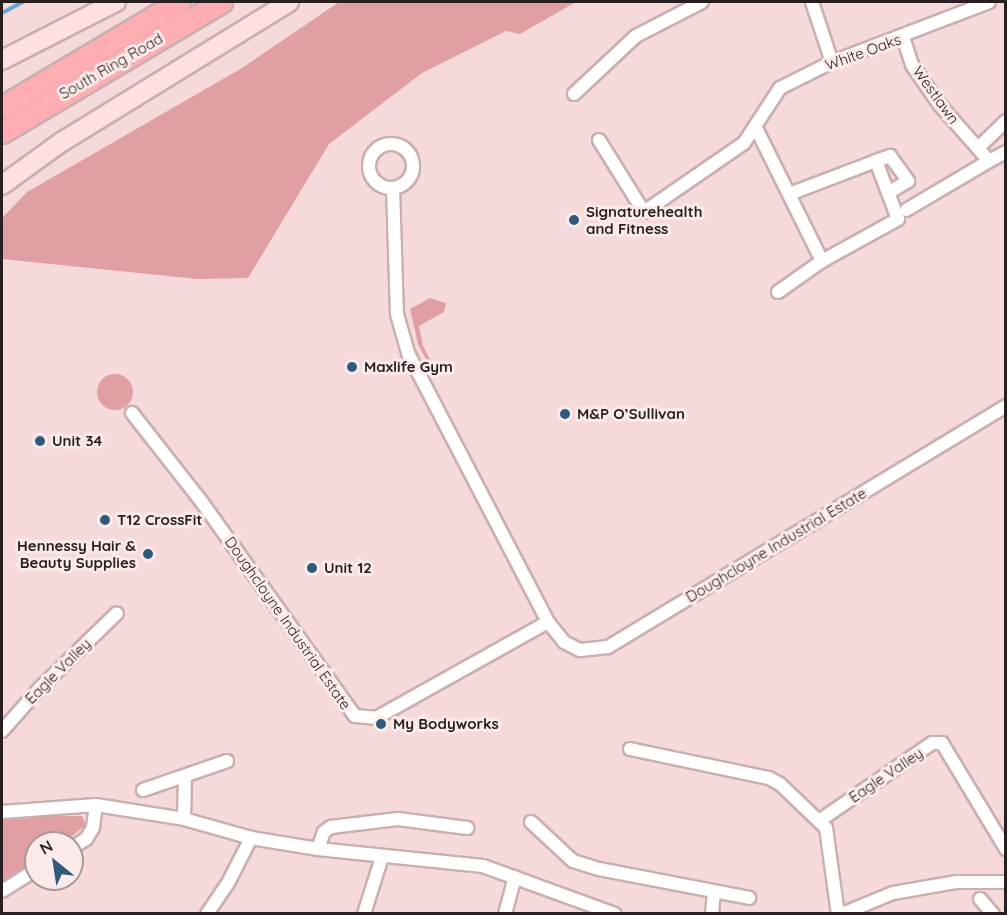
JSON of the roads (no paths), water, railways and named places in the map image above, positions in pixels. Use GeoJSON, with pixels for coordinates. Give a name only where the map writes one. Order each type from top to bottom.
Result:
{"type":"FeatureCollection","features":[{"type":"Feature","properties":{"kind":"highway","name":"South Ring Road"},"geometry":{"type":"LineString","coordinates":[[7,102],[179,2]]}},
{"type":"Feature","properties":{"kind":"highway","name":"South Ring Road"},"geometry":{"type":"LineString","coordinates":[[2,132],[221,2]]}},
{"type":"Feature","properties":{"kind":"highway"},"geometry":{"type":"LineString","coordinates":[[2,141],[66,92]]}},
{"type":"Feature","properties":{"kind":"main road"},"geometry":{"type":"LineString","coordinates":[[2,60],[116,2]]}},
{"type":"Feature","properties":{"kind":"main road"},"geometry":{"type":"LineString","coordinates":[[2,185],[69,137],[289,2]]}},
{"type":"Feature","properties":{"kind":"street"},"geometry":{"type":"LineString","coordinates":[[574,94],[636,36],[702,2]]}},
{"type":"Feature","properties":{"kind":"street"},"geometry":{"type":"LineString","coordinates":[[812,2],[832,62]]}},
{"type":"Feature","properties":{"kind":"street","name":"White Oaks"},"geometry":{"type":"LineString","coordinates":[[600,141],[644,212],[744,143],[780,87],[832,62],[903,37],[989,2]]}},
{"type":"Feature","properties":{"kind":"street","name":"Westlawn"},"geometry":{"type":"LineString","coordinates":[[903,37],[912,65],[939,104],[989,161]]}},
{"type":"Feature","properties":{"kind":"street"},"geometry":{"type":"LineString","coordinates":[[978,148],[1005,122]]}},
{"type":"Feature","properties":{"kind":"street"},"geometry":{"type":"LineString","coordinates":[[755,126],[822,261]]}},
{"type":"Feature","properties":{"kind":"street"},"geometry":{"type":"LineString","coordinates":[[906,210],[1005,152]]}},
{"type":"Feature","properties":{"kind":"street"},"geometry":{"type":"LineString","coordinates":[[789,194],[890,156],[908,182],[888,193]]}},
{"type":"Feature","properties":{"kind":"street"},"geometry":{"type":"LineString","coordinates":[[778,292],[822,261],[898,219],[876,161]]}},
{"type":"Feature","properties":{"kind":"street","name":"Doughcloyne Industrial Estate"},"geometry":{"type":"LineString","coordinates":[[393,188],[401,334],[421,380],[548,622],[564,642],[580,650],[608,647],[1005,406]]}},
{"type":"Feature","properties":{"kind":"street","name":"Doughcloyne Industrial Estate"},"geometry":{"type":"LineString","coordinates":[[132,413],[201,501],[356,717],[376,718],[548,622]]}},
{"type":"Feature","properties":{"kind":"street","name":"Eagle Valley"},"geometry":{"type":"LineString","coordinates":[[2,731],[40,688],[117,613]]}},
{"type":"Feature","properties":{"kind":"street","name":"Eagle Valley"},"geometry":{"type":"LineString","coordinates":[[819,821],[932,743],[942,743],[1005,849]]}},
{"type":"Feature","properties":{"kind":"street"},"geometry":{"type":"LineString","coordinates":[[630,749],[769,778],[819,821],[830,837],[840,914],[893,893],[957,882],[1005,882]]}},
{"type":"Feature","properties":{"kind":"street"},"geometry":{"type":"LineString","coordinates":[[143,790],[227,761]]}},
{"type":"Feature","properties":{"kind":"street"},"geometry":{"type":"LineString","coordinates":[[184,819],[185,776]]}},
{"type":"Feature","properties":{"kind":"street"},"geometry":{"type":"LineString","coordinates":[[84,840],[93,828],[96,805]]}},
{"type":"Feature","properties":{"kind":"street"},"geometry":{"type":"LineString","coordinates":[[2,812],[96,805],[184,819],[251,837],[318,849],[382,857],[449,860],[483,866],[615,914]]}},
{"type":"Feature","properties":{"kind":"street"},"geometry":{"type":"LineString","coordinates":[[318,849],[324,832],[331,827],[398,819],[467,828]]}},
{"type":"Feature","properties":{"kind":"street"},"geometry":{"type":"LineString","coordinates":[[531,822],[573,861],[714,893],[749,898]]}},
{"type":"Feature","properties":{"kind":"street"},"geometry":{"type":"LineString","coordinates":[[207,914],[228,883],[251,837]]}},
{"type":"Feature","properties":{"kind":"street"},"geometry":{"type":"LineString","coordinates":[[364,914],[382,857]]}},
{"type":"Feature","properties":{"kind":"street"},"geometry":{"type":"LineString","coordinates":[[2,891],[24,877]]}},
{"type":"Feature","properties":{"kind":"street"},"geometry":{"type":"LineString","coordinates":[[505,914],[515,877]]}},
{"type":"Feature","properties":{"kind":"street"},"geometry":{"type":"LineString","coordinates":[[712,914],[714,893]]}},
{"type":"Feature","properties":{"kind":"street"},"geometry":{"type":"LineString","coordinates":[[980,899],[993,914]]}},
{"type":"Feature","properties":{"kind":"waterway"},"geometry":{"type":"LineString","coordinates":[[2,13],[23,2]]}},
{"type":"Feature","properties":{"kind":"place","name":"Signaturehealth and Fitness"},"geometry":{"type":"Point","coordinates":[574,220]}},
{"type":"Feature","properties":{"kind":"place","name":"Maxlife Gym"},"geometry":{"type":"Point","coordinates":[352,367]}},
{"type":"Feature","properties":{"kind":"place","name":"M&P O’Sullivan"},"geometry":{"type":"Point","coordinates":[565,414]}},
{"type":"Feature","properties":{"kind":"place","name":"Unit 34"},"geometry":{"type":"Point","coordinates":[40,441]}},
{"type":"Feature","properties":{"kind":"place","name":"T12 CrossFit"},"geometry":{"type":"Point","coordinates":[105,520]}},
{"type":"Feature","properties":{"kind":"place","name":"Hennessy Hair & Beauty Supplies"},"geometry":{"type":"Point","coordinates":[148,554]}},
{"type":"Feature","properties":{"kind":"place","name":"Unit 12"},"geometry":{"type":"Point","coordinates":[312,568]}},
{"type":"Feature","properties":{"kind":"place","name":"My Bodyworks"},"geometry":{"type":"Point","coordinates":[381,724]}}]}
